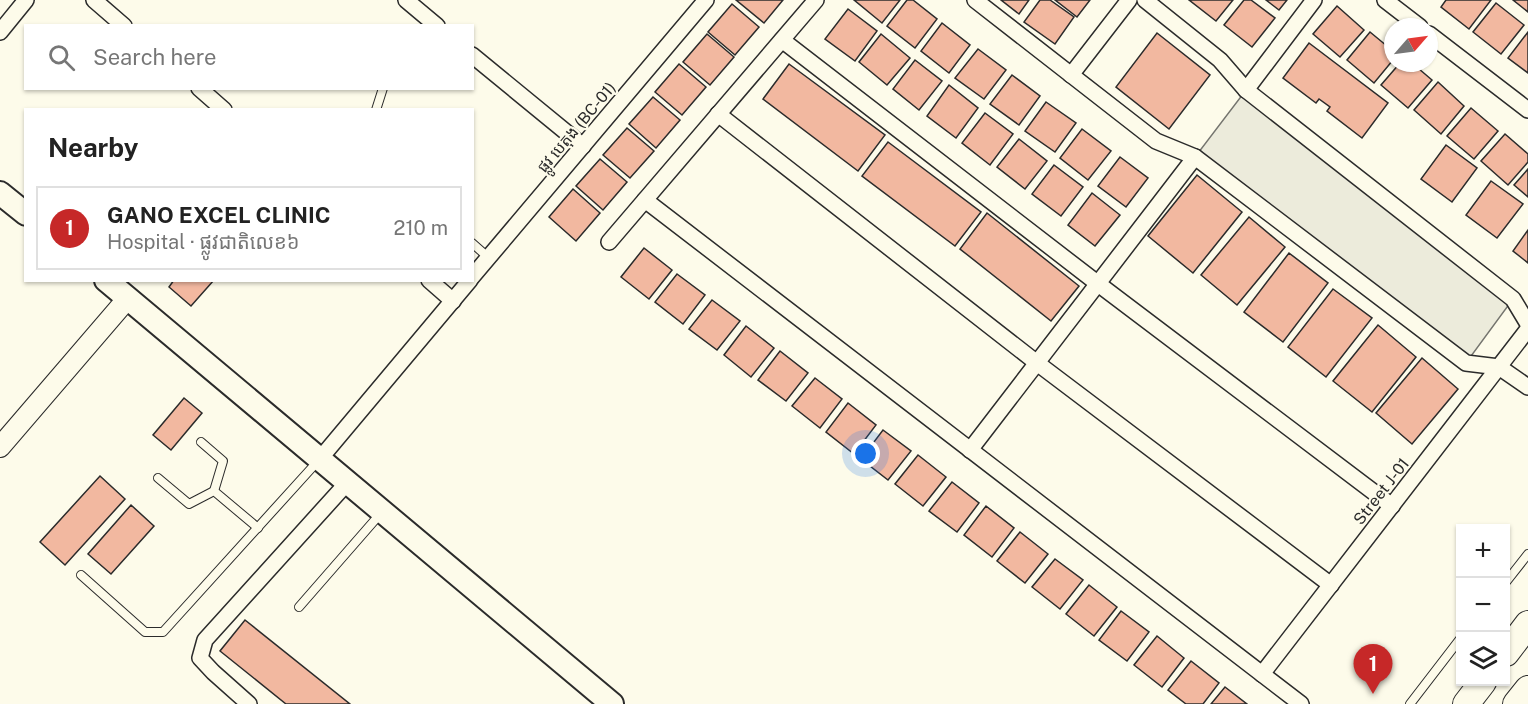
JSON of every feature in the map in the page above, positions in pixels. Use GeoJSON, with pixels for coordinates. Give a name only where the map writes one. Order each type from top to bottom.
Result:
{"type":"FeatureCollection","features":[{"type":"Feature","properties":{"kind":"highway"},"geometry":{"type":"LineString","coordinates":[[1510,648],[1528,624]]}},
{"type":"Feature","properties":{"kind":"highway"},"geometry":{"type":"LineString","coordinates":[[1467,704],[1480,686]]}},
{"type":"Feature","properties":{"kind":"highway"},"geometry":{"type":"LineString","coordinates":[[1516,704],[1528,689]]}},
{"type":"Feature","properties":{"kind":"main road"},"geometry":{"type":"LineString","coordinates":[[0,193],[24,212]]}},
{"type":"Feature","properties":{"kind":"main road"},"geometry":{"type":"LineString","coordinates":[[108,282],[608,703]]}},
{"type":"Feature","properties":{"kind":"street"},"geometry":{"type":"LineString","coordinates":[[0,32],[27,0]]}},
{"type":"Feature","properties":{"kind":"street"},"geometry":{"type":"LineString","coordinates":[[94,0],[122,24]]}},
{"type":"Feature","properties":{"kind":"street"},"geometry":{"type":"LineString","coordinates":[[406,0],[435,24]]}},
{"type":"Feature","properties":{"kind":"street"},"geometry":{"type":"LineString","coordinates":[[609,242],[816,0]]}},
{"type":"Feature","properties":{"kind":"street"},"geometry":{"type":"LineString","coordinates":[[975,0],[1156,141],[1195,158],[1466,363],[1500,367],[1528,387]]}},
{"type":"Feature","properties":{"kind":"street"},"geometry":{"type":"LineString","coordinates":[[1071,75],[1129,0]]}},
{"type":"Feature","properties":{"kind":"street"},"geometry":{"type":"LineString","coordinates":[[1145,0],[1221,60],[1246,90],[1513,299],[1528,324]]}},
{"type":"Feature","properties":{"kind":"street"},"geometry":{"type":"LineString","coordinates":[[1246,90],[1314,0]]}},
{"type":"Feature","properties":{"kind":"street"},"geometry":{"type":"LineString","coordinates":[[1385,0],[1408,18]]}},
{"type":"Feature","properties":{"kind":"street","name":"ផ្លូវ បេតុង (BC-01)"},"geometry":{"type":"LineString","coordinates":[[474,276],[584,146],[698,3]]}},
{"type":"Feature","properties":{"kind":"street"},"geometry":{"type":"LineString","coordinates":[[782,40],[1097,283],[1392,506]]}},
{"type":"Feature","properties":{"kind":"street"},"geometry":{"type":"LineString","coordinates":[[1438,41],[1528,110]]}},
{"type":"Feature","properties":{"kind":"street"},"geometry":{"type":"LineString","coordinates":[[474,57],[584,146]]}},
{"type":"Feature","properties":{"kind":"street"},"geometry":{"type":"LineString","coordinates":[[201,90],[222,108]]}},
{"type":"Feature","properties":{"kind":"street"},"geometry":{"type":"LineString","coordinates":[[718,114],[1036,363],[1331,585]]}},
{"type":"Feature","properties":{"kind":"street"},"geometry":{"type":"LineString","coordinates":[[970,450],[1195,158]]}},
{"type":"Feature","properties":{"kind":"street"},"geometry":{"type":"LineString","coordinates":[[645,200],[1301,704]]}},
{"type":"Feature","properties":{"kind":"street"},"geometry":{"type":"LineString","coordinates":[[431,282],[453,301]]}},
{"type":"Feature","properties":{"kind":"street","name":"ផ្លូវ បេតុង (BC-01)"},"geometry":{"type":"LineString","coordinates":[[319,460],[469,282]]}},
{"type":"Feature","properties":{"kind":"street"},"geometry":{"type":"LineString","coordinates":[[0,447],[128,298]]}},
{"type":"Feature","properties":{"kind":"street","name":"Street J-01"},"geometry":{"type":"LineString","coordinates":[[1262,674],[1528,329]]}},
{"type":"Feature","properties":{"kind":"street"},"geometry":{"type":"LineString","coordinates":[[249,704],[200,658],[205,640],[347,483]]}},
{"type":"Feature","properties":{"kind":"lane"},"geometry":{"type":"LineString","coordinates":[[377,108],[382,90]]}},
{"type":"Feature","properties":{"kind":"lane"},"geometry":{"type":"LineString","coordinates":[[474,245],[489,258]]}},
{"type":"Feature","properties":{"kind":"lane"},"geometry":{"type":"LineString","coordinates":[[158,478],[189,504],[214,491],[223,461],[201,442]]}},
{"type":"Feature","properties":{"kind":"lane"},"geometry":{"type":"LineString","coordinates":[[81,575],[145,632],[163,632],[319,460]]}},
{"type":"Feature","properties":{"kind":"lane"},"geometry":{"type":"LineString","coordinates":[[214,491],[258,528]]}},
{"type":"Feature","properties":{"kind":"lane"},"geometry":{"type":"LineString","coordinates":[[299,607],[382,512]]}},
{"type":"Feature","properties":{"kind":"lane"},"geometry":{"type":"LineString","coordinates":[[1509,578],[1528,554]]}},
{"type":"Feature","properties":{"kind":"lane"},"geometry":{"type":"LineString","coordinates":[[1410,704],[1456,645]]}},
{"type":"Feature","properties":{"kind":"shaded area"},"geometry":{"type":"Polygon","coordinates":[[[1246,90],[1513,299],[1466,363],[1195,157],[1246,90]]]}},
{"type":"Feature","properties":{"kind":"building"},"geometry":{"type":"Polygon","coordinates":[[[736,0],[783,0],[764,23],[736,0]]]}},
{"type":"Feature","properties":{"kind":"building"},"geometry":{"type":"Polygon","coordinates":[[[854,0],[900,0],[882,23],[854,0]]]}},
{"type":"Feature","properties":{"kind":"building"},"geometry":{"type":"Polygon","coordinates":[[[907,0],[913,0],[937,19],[915,48],[887,26],[907,0]]]}},
{"type":"Feature","properties":{"kind":"building"},"geometry":{"type":"Polygon","coordinates":[[[1001,0],[1029,0],[1019,14],[1001,0]]]}},
{"type":"Feature","properties":{"kind":"building"},"geometry":{"type":"Polygon","coordinates":[[[1040,0],[1050,0],[1074,17],[1055,44],[1024,22],[1040,0]]]}},
{"type":"Feature","properties":{"kind":"building"},"geometry":{"type":"Polygon","coordinates":[[[1055,0],[1090,0],[1077,17],[1055,0]]]}},
{"type":"Feature","properties":{"kind":"building"},"geometry":{"type":"Polygon","coordinates":[[[1189,0],[1233,0],[1216,21],[1189,0]]]}},
{"type":"Feature","properties":{"kind":"building"},"geometry":{"type":"Polygon","coordinates":[[[1244,0],[1251,0],[1275,18],[1252,47],[1224,25],[1244,0]]]}},
{"type":"Feature","properties":{"kind":"building"},"geometry":{"type":"Polygon","coordinates":[[[1266,0],[1287,0],[1279,10],[1266,0]]]}},
{"type":"Feature","properties":{"kind":"building"},"geometry":{"type":"Polygon","coordinates":[[[1446,0],[1491,0],[1469,29],[1441,7],[1446,0]]]}},
{"type":"Feature","properties":{"kind":"building"},"geometry":{"type":"Polygon","coordinates":[[[1513,0],[1528,0],[1528,12],[1513,0]]]}},
{"type":"Feature","properties":{"kind":"building"},"geometry":{"type":"Polygon","coordinates":[[[1496,3],[1524,25],[1501,54],[1473,32],[1496,3]]]}},
{"type":"Feature","properties":{"kind":"building"},"geometry":{"type":"Polygon","coordinates":[[[732,4],[759,27],[735,55],[708,32],[732,4]]]}},
{"type":"Feature","properties":{"kind":"building"},"geometry":{"type":"Polygon","coordinates":[[[1337,6],[1364,30],[1340,57],[1313,34],[1337,6]]]}},
{"type":"Feature","properties":{"kind":"building"},"geometry":{"type":"Polygon","coordinates":[[[848,9],[877,31],[855,61],[825,39],[848,9]]]}},
{"type":"Feature","properties":{"kind":"building"},"geometry":{"type":"Polygon","coordinates":[[[942,23],[970,45],[949,73],[921,51],[942,23]]]}},
{"type":"Feature","properties":{"kind":"building"},"geometry":{"type":"Polygon","coordinates":[[[1370,32],[1384,44],[1384,71],[1374,83],[1347,60],[1370,32]]]}},
{"type":"Feature","properties":{"kind":"building"},"geometry":{"type":"Polygon","coordinates":[[[1528,32],[1528,73],[1508,58],[1528,32]]]}},
{"type":"Feature","properties":{"kind":"building"},"geometry":{"type":"Polygon","coordinates":[[[1157,33],[1210,75],[1169,129],[1116,87],[1157,33]]]}},
{"type":"Feature","properties":{"kind":"building"},"geometry":{"type":"Polygon","coordinates":[[[707,34],[734,57],[710,85],[683,62],[707,34]]]}},
{"type":"Feature","properties":{"kind":"building"},"geometry":{"type":"Polygon","coordinates":[[[881,34],[910,58],[887,85],[859,62],[881,34]]]}},
{"type":"Feature","properties":{"kind":"building"},"geometry":{"type":"Polygon","coordinates":[[[1309,43],[1388,103],[1362,138],[1327,111],[1330,107],[1319,99],[1316,103],[1283,78],[1309,43]]]}},
{"type":"Feature","properties":{"kind":"building"},"geometry":{"type":"Polygon","coordinates":[[[978,49],[1006,70],[984,99],[955,78],[978,49]]]}},
{"type":"Feature","properties":{"kind":"building"},"geometry":{"type":"Polygon","coordinates":[[[915,60],[942,81],[919,110],[893,89],[915,60]]]}},
{"type":"Feature","properties":{"kind":"building"},"geometry":{"type":"Polygon","coordinates":[[[679,64],[706,87],[682,115],[655,92],[679,64]]]}},
{"type":"Feature","properties":{"kind":"building"},"geometry":{"type":"Polygon","coordinates":[[[789,64],[885,135],[858,171],[763,99],[789,64]]]}},
{"type":"Feature","properties":{"kind":"building"},"geometry":{"type":"Polygon","coordinates":[[[1392,72],[1423,72],[1432,80],[1408,108],[1381,85],[1392,72]]]}},
{"type":"Feature","properties":{"kind":"building"},"geometry":{"type":"Polygon","coordinates":[[[1012,75],[1040,96],[1019,125],[990,104],[1012,75]]]}},
{"type":"Feature","properties":{"kind":"building"},"geometry":{"type":"Polygon","coordinates":[[[1438,82],[1464,106],[1441,134],[1414,110],[1438,82]]]}},
{"type":"Feature","properties":{"kind":"building"},"geometry":{"type":"Polygon","coordinates":[[[949,85],[978,108],[956,138],[927,116],[949,85]]]}},
{"type":"Feature","properties":{"kind":"building"},"geometry":{"type":"Polygon","coordinates":[[[653,97],[680,120],[656,148],[629,124],[653,97]]]}},
{"type":"Feature","properties":{"kind":"building"},"geometry":{"type":"Polygon","coordinates":[[[1046,102],[1076,123],[1055,152],[1025,131],[1046,102]]]}},
{"type":"Feature","properties":{"kind":"building"},"geometry":{"type":"Polygon","coordinates":[[[1471,108],[1498,131],[1474,159],[1447,136],[1471,108]]]}},
{"type":"Feature","properties":{"kind":"building"},"geometry":{"type":"Polygon","coordinates":[[[985,113],[1013,134],[990,165],[962,143],[985,113]]]}},
{"type":"Feature","properties":{"kind":"building"},"geometry":{"type":"Polygon","coordinates":[[[627,128],[654,151],[630,178],[603,155],[627,128]]]}},
{"type":"Feature","properties":{"kind":"building"},"geometry":{"type":"Polygon","coordinates":[[[1082,129],[1111,151],[1088,180],[1060,158],[1082,129]]]}},
{"type":"Feature","properties":{"kind":"building"},"geometry":{"type":"Polygon","coordinates":[[[1505,134],[1528,154],[1528,162],[1508,185],[1481,161],[1505,134]]]}},
{"type":"Feature","properties":{"kind":"building"},"geometry":{"type":"Polygon","coordinates":[[[1019,139],[1047,161],[1025,189],[997,167],[1019,139]]]}},
{"type":"Feature","properties":{"kind":"building"},"geometry":{"type":"Polygon","coordinates":[[[888,142],[981,212],[955,246],[862,176],[888,142]]]}},
{"type":"Feature","properties":{"kind":"building"},"geometry":{"type":"Polygon","coordinates":[[[1446,145],[1477,168],[1452,202],[1421,179],[1446,145]]]}},
{"type":"Feature","properties":{"kind":"building"},"geometry":{"type":"Polygon","coordinates":[[[1120,157],[1148,178],[1126,207],[1098,186],[1120,157]]]}},
{"type":"Feature","properties":{"kind":"building"},"geometry":{"type":"Polygon","coordinates":[[[600,159],[627,182],[603,210],[576,186],[600,159]]]}},
{"type":"Feature","properties":{"kind":"building"},"geometry":{"type":"Polygon","coordinates":[[[1054,165],[1083,187],[1061,216],[1032,194],[1054,165]]]}},
{"type":"Feature","properties":{"kind":"building"},"geometry":{"type":"Polygon","coordinates":[[[1528,169],[1528,197],[1514,185],[1528,169]]]}},
{"type":"Feature","properties":{"kind":"building"},"geometry":{"type":"Polygon","coordinates":[[[1197,175],[1242,212],[1193,273],[1148,236],[1197,175]]]}},
{"type":"Feature","properties":{"kind":"building"},"geometry":{"type":"Polygon","coordinates":[[[1491,181],[1523,204],[1497,238],[1466,215],[1491,181]]]}},
{"type":"Feature","properties":{"kind":"building"},"geometry":{"type":"Polygon","coordinates":[[[573,189],[600,213],[576,241],[549,217],[573,189]]]}},
{"type":"Feature","properties":{"kind":"building"},"geometry":{"type":"Polygon","coordinates":[[[1092,193],[1120,215],[1095,246],[1068,225],[1092,193]]]}},
{"type":"Feature","properties":{"kind":"building"},"geometry":{"type":"Polygon","coordinates":[[[987,213],[1079,286],[1051,321],[960,249],[987,213]]]}},
{"type":"Feature","properties":{"kind":"building"},"geometry":{"type":"Polygon","coordinates":[[[1249,217],[1285,247],[1237,305],[1201,275],[1249,217]]]}},
{"type":"Feature","properties":{"kind":"building"},"geometry":{"type":"Polygon","coordinates":[[[1528,230],[1528,263],[1513,251],[1528,230]]]}},
{"type":"Feature","properties":{"kind":"building"},"geometry":{"type":"Polygon","coordinates":[[[644,248],[672,270],[649,299],[621,277],[644,248]]]}},
{"type":"Feature","properties":{"kind":"building"},"geometry":{"type":"Polygon","coordinates":[[[1289,253],[1328,283],[1283,342],[1244,312],[1289,253]]]}},
{"type":"Feature","properties":{"kind":"building"},"geometry":{"type":"Polygon","coordinates":[[[677,274],[705,295],[683,324],[655,302],[677,274]]]}},
{"type":"Feature","properties":{"kind":"building"},"geometry":{"type":"Polygon","coordinates":[[[173,282],[212,282],[191,306],[169,287],[173,282]]]}},
{"type":"Feature","properties":{"kind":"building"},"geometry":{"type":"Polygon","coordinates":[[[1333,289],[1372,318],[1326,377],[1288,347],[1333,289]]]}},
{"type":"Feature","properties":{"kind":"building"},"geometry":{"type":"Polygon","coordinates":[[[712,300],[740,321],[717,350],[689,329],[712,300]]]}},
{"type":"Feature","properties":{"kind":"building"},"geometry":{"type":"Polygon","coordinates":[[[1378,325],[1416,357],[1372,412],[1333,381],[1378,325]]]}},
{"type":"Feature","properties":{"kind":"building"},"geometry":{"type":"Polygon","coordinates":[[[746,326],[774,348],[751,377],[724,355],[746,326]]]}},
{"type":"Feature","properties":{"kind":"building"},"geometry":{"type":"Polygon","coordinates":[[[780,351],[808,373],[786,401],[758,380],[780,351]]]}},
{"type":"Feature","properties":{"kind":"building"},"geometry":{"type":"Polygon","coordinates":[[[1422,358],[1458,389],[1412,444],[1376,413],[1422,358]]]}},
{"type":"Feature","properties":{"kind":"building"},"geometry":{"type":"Polygon","coordinates":[[[815,378],[842,399],[820,428],[792,406],[815,378]]]}},
{"type":"Feature","properties":{"kind":"building"},"geometry":{"type":"Polygon","coordinates":[[[184,398],[202,413],[171,450],[153,435],[184,398]]]}},
{"type":"Feature","properties":{"kind":"building"},"geometry":{"type":"Polygon","coordinates":[[[848,403],[876,425],[854,454],[826,432],[848,403]]]}},
{"type":"Feature","properties":{"kind":"building"},"geometry":{"type":"Polygon","coordinates":[[[883,430],[911,451],[888,480],[861,459],[883,430]]]}},
{"type":"Feature","properties":{"kind":"building"},"geometry":{"type":"Polygon","coordinates":[[[918,455],[946,477],[923,506],[895,484],[918,455]]]}},
{"type":"Feature","properties":{"kind":"building"},"geometry":{"type":"Polygon","coordinates":[[[100,476],[125,499],[65,565],[40,542],[100,476]]]}},
{"type":"Feature","properties":{"kind":"building"},"geometry":{"type":"Polygon","coordinates":[[[952,482],[979,503],[957,532],[929,511],[952,482]]]}},
{"type":"Feature","properties":{"kind":"building"},"geometry":{"type":"Polygon","coordinates":[[[131,505],[154,526],[111,574],[88,554],[131,505]]]}},
{"type":"Feature","properties":{"kind":"building"},"geometry":{"type":"Polygon","coordinates":[[[986,506],[1014,528],[992,557],[964,535],[986,506]]]}},
{"type":"Feature","properties":{"kind":"building"},"geometry":{"type":"Polygon","coordinates":[[[1020,532],[1048,554],[1025,583],[997,561],[1020,532]]]}},
{"type":"Feature","properties":{"kind":"building"},"geometry":{"type":"Polygon","coordinates":[[[1055,559],[1083,580],[1060,609],[1032,587],[1055,559]]]}},
{"type":"Feature","properties":{"kind":"building"},"geometry":{"type":"Polygon","coordinates":[[[1089,585],[1117,607],[1094,636],[1066,614],[1089,585]]]}},
{"type":"Feature","properties":{"kind":"building"},"geometry":{"type":"Polygon","coordinates":[[[1121,611],[1149,632],[1127,661],[1099,640],[1121,611]]]}},
{"type":"Feature","properties":{"kind":"building"},"geometry":{"type":"Polygon","coordinates":[[[245,620],[350,704],[286,704],[220,651],[245,620]]]}},
{"type":"Feature","properties":{"kind":"building"},"geometry":{"type":"Polygon","coordinates":[[[1157,636],[1184,658],[1162,687],[1134,665],[1157,636]]]}},
{"type":"Feature","properties":{"kind":"building"},"geometry":{"type":"Polygon","coordinates":[[[1191,661],[1219,683],[1203,704],[1186,704],[1168,690],[1191,661]]]}},
{"type":"Feature","properties":{"kind":"building"},"geometry":{"type":"Polygon","coordinates":[[[1225,687],[1247,704],[1211,704],[1225,687]]]}},
{"type":"Feature","properties":{"kind":"place","name":"GANO EXCEL CLINIC"},"geometry":{"type":"Point","coordinates":[1373,694]}}]}
